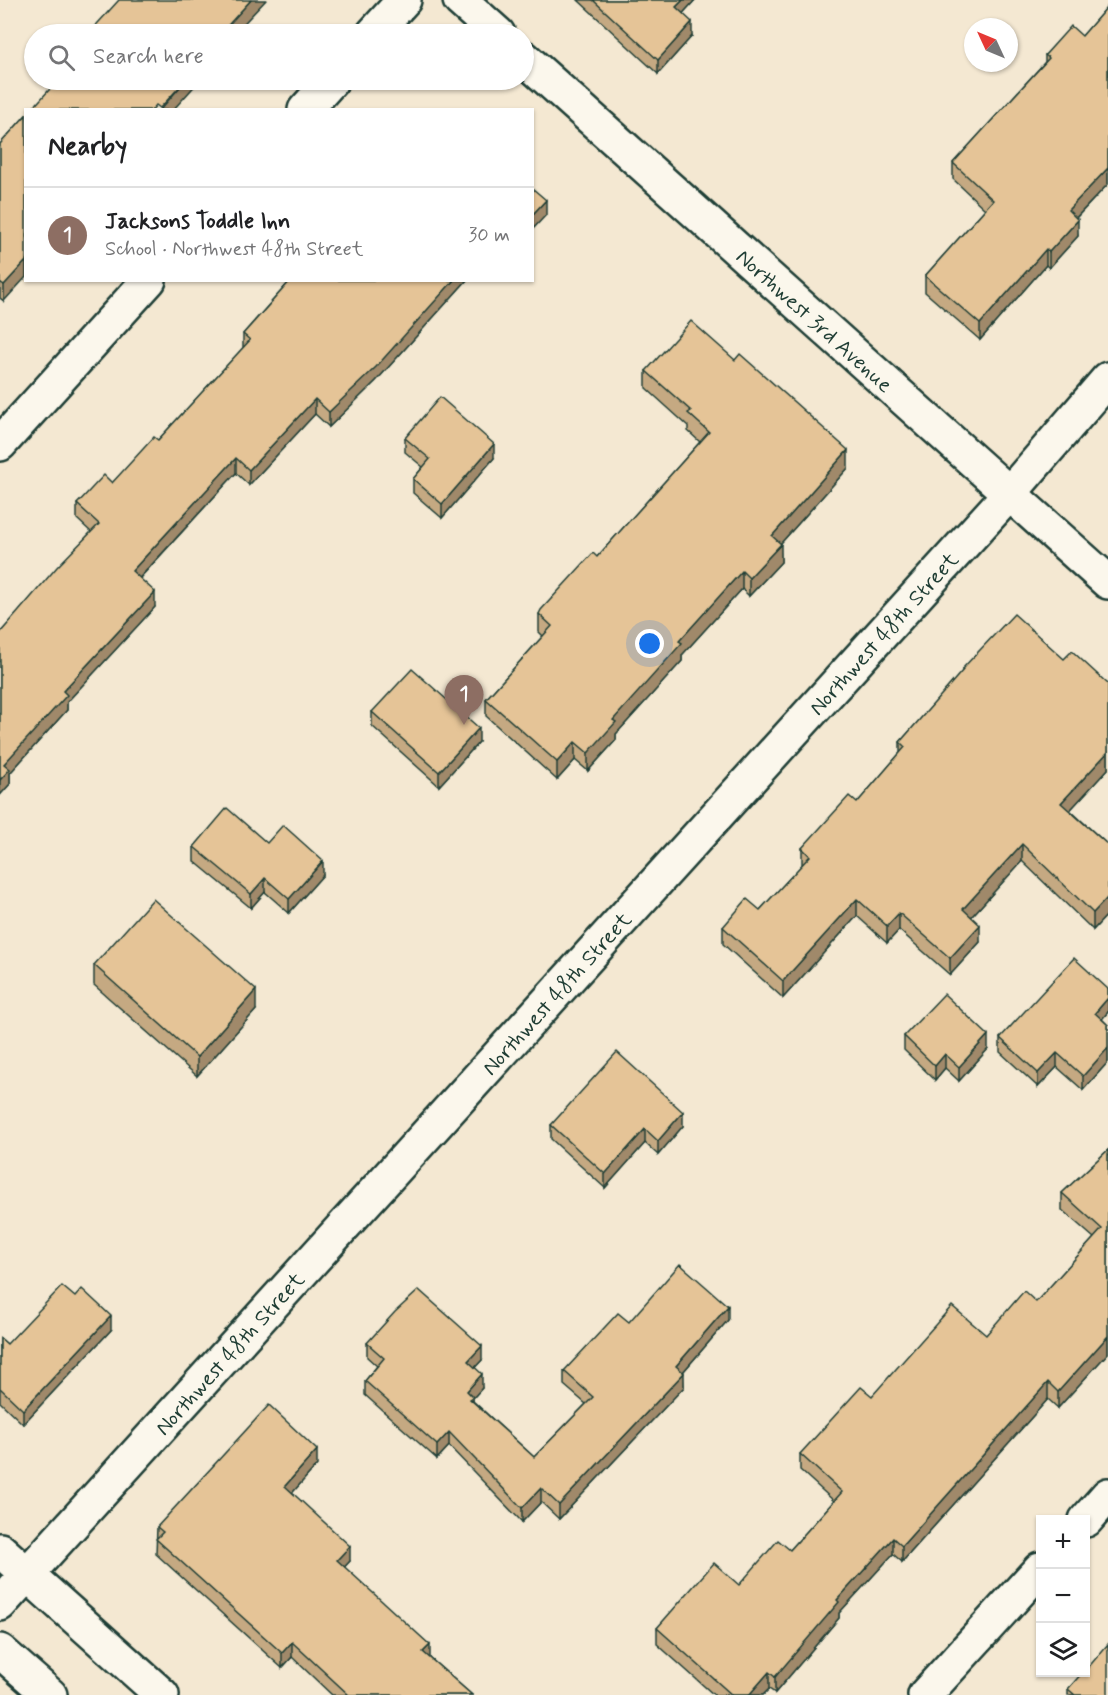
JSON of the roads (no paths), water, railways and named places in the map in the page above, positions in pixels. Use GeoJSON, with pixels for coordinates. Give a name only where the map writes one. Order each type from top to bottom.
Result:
{"type":"FeatureCollection","features":[{"type":"Feature","properties":{"kind":"street"},"geometry":{"type":"LineString","coordinates":[[382,24],[404,0]]}},
{"type":"Feature","properties":{"kind":"street"},"geometry":{"type":"LineString","coordinates":[[460,0],[487,24]]}},
{"type":"Feature","properties":{"kind":"street","name":"Northwest 3rd Avenue"},"geometry":{"type":"LineString","coordinates":[[534,66],[1108,582]]}},
{"type":"Feature","properties":{"kind":"street"},"geometry":{"type":"LineString","coordinates":[[306,108],[323,90]]}},
{"type":"Feature","properties":{"kind":"street"},"geometry":{"type":"LineString","coordinates":[[0,444],[147,282]]}},
{"type":"Feature","properties":{"kind":"street","name":"Northwest 48th Street"},"geometry":{"type":"LineString","coordinates":[[0,1604],[1009,494],[1108,379]]}},
{"type":"Feature","properties":{"kind":"street"},"geometry":{"type":"LineString","coordinates":[[1090,1515],[1108,1495]]}},
{"type":"Feature","properties":{"kind":"street"},"geometry":{"type":"LineString","coordinates":[[0,1550],[162,1695]]}},
{"type":"Feature","properties":{"kind":"street"},"geometry":{"type":"LineString","coordinates":[[925,1695],[1036,1574]]}},
{"type":"Feature","properties":{"kind":"street"},"geometry":{"type":"LineString","coordinates":[[0,1651],[50,1695]]}},
{"type":"Feature","properties":{"kind":"place","name":"Jacksons Toddle Inn"},"geometry":{"type":"Point","coordinates":[464,725]}}]}
